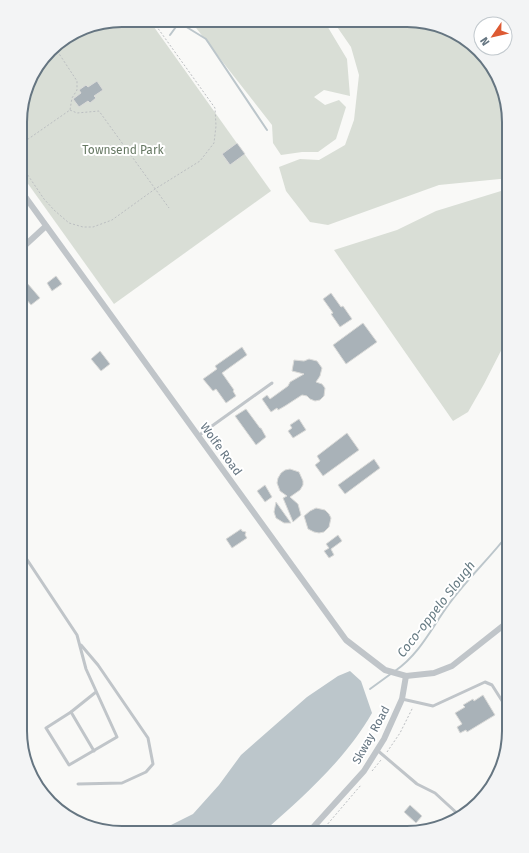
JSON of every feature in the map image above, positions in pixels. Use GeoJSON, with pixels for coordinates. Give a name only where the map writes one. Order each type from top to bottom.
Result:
{"type":"FeatureCollection","features":[{"type":"Feature","properties":{"kind":"street","name":"Wolfe Road"},"geometry":{"type":"LineString","coordinates":[[27,199],[346,640],[385,670],[406,676],[434,673],[452,666],[502,627]]}},
{"type":"Feature","properties":{"kind":"street"},"geometry":{"type":"LineString","coordinates":[[27,243],[46,226]]}},
{"type":"Feature","properties":{"kind":"street","name":"Skway Road"},"geometry":{"type":"LineString","coordinates":[[314,826],[364,772],[384,739],[402,699],[406,676]]}},
{"type":"Feature","properties":{"kind":"lane"},"geometry":{"type":"LineString","coordinates":[[198,436],[272,383]]}},
{"type":"Feature","properties":{"kind":"lane"},"geometry":{"type":"LineString","coordinates":[[27,559],[77,635],[86,669],[117,737],[69,765],[46,728],[71,712],[96,692]]}},
{"type":"Feature","properties":{"kind":"lane"},"geometry":{"type":"LineString","coordinates":[[78,784],[122,783],[146,772],[153,764],[148,738],[98,665],[80,643]]}},
{"type":"Feature","properties":{"kind":"lane"},"geometry":{"type":"LineString","coordinates":[[402,699],[433,706],[485,682],[492,685],[502,701]]}},
{"type":"Feature","properties":{"kind":"lane"},"geometry":{"type":"LineString","coordinates":[[71,712],[94,751]]}},
{"type":"Feature","properties":{"kind":"lane"},"geometry":{"type":"LineString","coordinates":[[377,750],[417,784],[435,793],[456,812]]}},
{"type":"Feature","properties":{"kind":"path"},"geometry":{"type":"LineString","coordinates":[[27,175],[44,199],[54,210],[69,224],[83,228],[93,227],[112,220],[200,161],[214,143],[216,126],[215,108],[157,27]]}},
{"type":"Feature","properties":{"kind":"path"},"geometry":{"type":"LineString","coordinates":[[27,140],[70,110],[72,98],[77,90],[77,81],[58,52]]}},
{"type":"Feature","properties":{"kind":"path"},"geometry":{"type":"LineString","coordinates":[[70,110],[77,113],[99,111],[169,208]]}},
{"type":"Feature","properties":{"kind":"green space","name":"Townsend Park"},"geometry":{"type":"Polygon","coordinates":[[[116,27],[154,27],[271,191],[114,304],[27,182],[28,110],[30,97],[34,86],[43,69],[59,51],[74,40],[91,32],[103,29],[116,27]]]}},
{"type":"Feature","properties":{"kind":"green space"},"geometry":{"type":"Polygon","coordinates":[[[195,27],[328,27],[347,59],[350,96],[324,90],[314,97],[325,105],[339,100],[346,107],[336,139],[318,152],[302,152],[281,155],[273,143],[272,125],[195,27]]]}},
{"type":"Feature","properties":{"kind":"green space"},"geometry":{"type":"Polygon","coordinates":[[[337,27],[407,27],[432,30],[443,34],[465,47],[482,64],[489,74],[497,91],[502,122],[502,179],[439,185],[328,225],[310,222],[286,191],[279,167],[300,159],[319,160],[345,145],[354,120],[359,75],[351,47],[337,27]]]}},
{"type":"Feature","properties":{"kind":"green space"},"geometry":{"type":"Polygon","coordinates":[[[502,191],[502,349],[468,412],[453,421],[334,250],[397,230],[436,211],[502,191]]]}},
{"type":"Feature","properties":{"kind":"shaded area"},"geometry":{"type":"Polygon","coordinates":[[[350,671],[361,681],[372,713],[361,730],[336,762],[308,792],[270,826],[169,826],[193,814],[219,785],[241,755],[307,697],[338,676],[350,671]]]}},
{"type":"Feature","properties":{"kind":"building"},"geometry":{"type":"Polygon","coordinates":[[[97,81],[103,90],[94,96],[96,98],[90,103],[88,101],[79,107],[73,99],[81,93],[79,90],[86,85],[88,87],[97,81]]]}},
{"type":"Feature","properties":{"kind":"building"},"geometry":{"type":"Polygon","coordinates":[[[237,143],[245,154],[230,165],[222,154],[237,143]]]}},
{"type":"Feature","properties":{"kind":"building"},"geometry":{"type":"Polygon","coordinates":[[[56,276],[62,284],[52,291],[47,283],[56,276]]]}},
{"type":"Feature","properties":{"kind":"building"},"geometry":{"type":"Polygon","coordinates":[[[28,284],[40,298],[31,305],[27,300],[28,284]]]}},
{"type":"Feature","properties":{"kind":"building"},"geometry":{"type":"Polygon","coordinates":[[[331,293],[352,319],[340,327],[331,314],[333,313],[323,299],[331,293]]]}},
{"type":"Feature","properties":{"kind":"building"},"geometry":{"type":"Polygon","coordinates":[[[363,323],[377,342],[346,364],[333,345],[363,323]]]}},
{"type":"Feature","properties":{"kind":"building"},"geometry":{"type":"Polygon","coordinates":[[[242,347],[247,355],[222,373],[234,390],[233,391],[236,396],[226,403],[216,389],[213,391],[203,379],[217,369],[215,366],[242,347]]]}},
{"type":"Feature","properties":{"kind":"building"},"geometry":{"type":"Polygon","coordinates":[[[100,351],[110,364],[101,371],[91,359],[100,351]]]}},
{"type":"Feature","properties":{"kind":"building"},"geometry":{"type":"Polygon","coordinates":[[[309,359],[317,361],[322,368],[320,376],[316,382],[322,384],[325,388],[324,396],[320,400],[315,401],[302,395],[278,410],[277,408],[271,412],[262,399],[267,395],[270,399],[288,386],[290,382],[304,374],[292,371],[294,360],[304,361],[309,359]]]}},
{"type":"Feature","properties":{"kind":"building"},"geometry":{"type":"Polygon","coordinates":[[[246,409],[266,437],[256,445],[235,416],[246,409]]]}},
{"type":"Feature","properties":{"kind":"building"},"geometry":{"type":"Polygon","coordinates":[[[299,419],[306,430],[293,438],[288,431],[292,428],[290,425],[299,419]]]}},
{"type":"Feature","properties":{"kind":"building"},"geometry":{"type":"Polygon","coordinates":[[[347,433],[359,450],[323,476],[315,465],[320,461],[317,456],[347,433]]]}},
{"type":"Feature","properties":{"kind":"building"},"geometry":{"type":"Polygon","coordinates":[[[374,459],[380,468],[345,494],[338,485],[374,459]]]}},
{"type":"Feature","properties":{"kind":"building"},"geometry":{"type":"Polygon","coordinates":[[[290,469],[299,472],[303,481],[303,485],[300,490],[290,497],[298,504],[301,515],[293,522],[283,498],[287,496],[280,491],[277,483],[281,473],[290,469]]]}},
{"type":"Feature","properties":{"kind":"building"},"geometry":{"type":"Polygon","coordinates":[[[265,485],[272,497],[265,502],[257,491],[265,485]]]}},
{"type":"Feature","properties":{"kind":"building"},"geometry":{"type":"Polygon","coordinates":[[[276,502],[291,523],[284,523],[276,518],[274,512],[276,502]]]}},
{"type":"Feature","properties":{"kind":"building"},"geometry":{"type":"Polygon","coordinates":[[[316,508],[325,510],[331,518],[329,527],[324,532],[319,533],[308,529],[304,516],[316,508]]]}},
{"type":"Feature","properties":{"kind":"building"},"geometry":{"type":"Polygon","coordinates":[[[241,529],[242,531],[246,532],[245,535],[247,538],[232,548],[226,539],[241,529]]]}},
{"type":"Feature","properties":{"kind":"building"},"geometry":{"type":"Polygon","coordinates":[[[338,535],[342,541],[331,549],[334,555],[329,558],[324,551],[329,548],[326,544],[338,535]]]}},
{"type":"Feature","properties":{"kind":"building"},"geometry":{"type":"Polygon","coordinates":[[[483,695],[495,715],[467,732],[466,730],[460,733],[457,727],[462,724],[455,713],[465,707],[463,705],[473,699],[474,701],[483,695]]]}},
{"type":"Feature","properties":{"kind":"building"},"geometry":{"type":"Polygon","coordinates":[[[410,805],[422,816],[416,823],[404,812],[410,805]]]}},
{"type":"Feature","properties":{"kind":"waterway"},"geometry":{"type":"LineString","coordinates":[[170,35],[176,27]]}},
{"type":"Feature","properties":{"kind":"waterway"},"geometry":{"type":"LineString","coordinates":[[186,27],[206,39],[267,130]]}},
{"type":"Feature","properties":{"kind":"waterway","name":"Coco-oppelo Slough"},"geometry":{"type":"LineString","coordinates":[[395,671],[412,657],[456,595],[502,541]]}},
{"type":"Feature","properties":{"kind":"waterway","name":"Coco-oppelo Slough"},"geometry":{"type":"LineString","coordinates":[[370,689],[392,673]]}}]}
